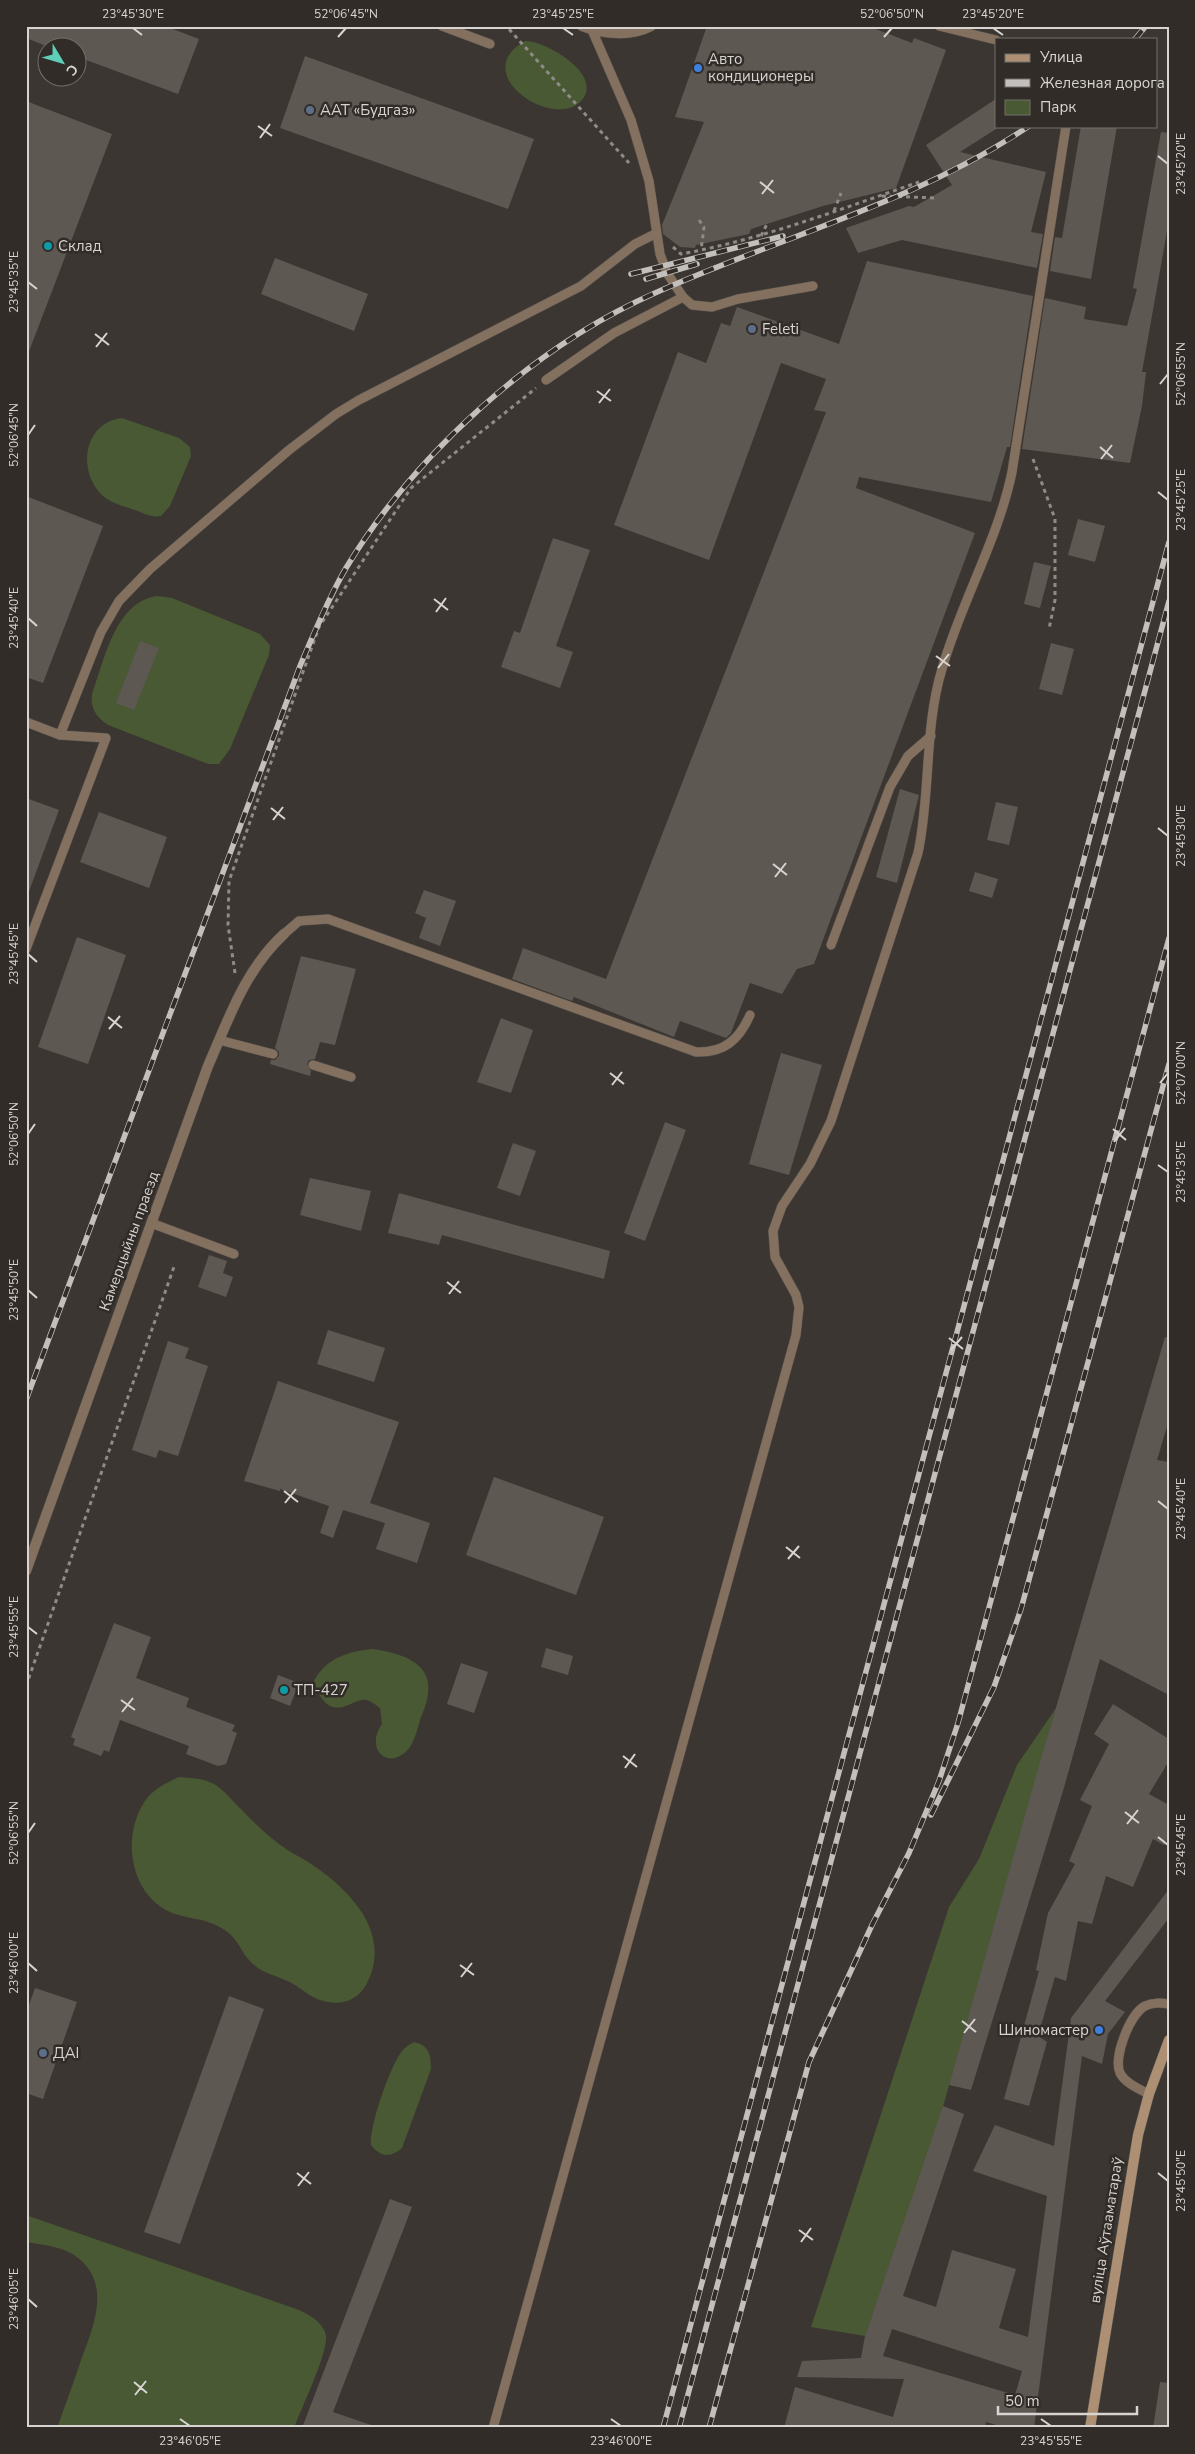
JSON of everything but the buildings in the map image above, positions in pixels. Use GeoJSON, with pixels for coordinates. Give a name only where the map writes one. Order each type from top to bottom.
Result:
{"type":"FeatureCollection","features":[{"type":"Feature","properties":{"kind":"main road","name":"вуліца Аўтааматараў"},"geometry":{"type":"LineString","coordinates":[[1090,2428],[1129,2181],[1149,2094],[1169,2040]]}},
{"type":"Feature","properties":{"kind":"street"},"geometry":{"type":"LineString","coordinates":[[582,26],[610,33],[629,33],[651,26]]}},
{"type":"Feature","properties":{"kind":"street","name":"Камерцыйны праезд"},"geometry":{"type":"LineString","coordinates":[[26,1571],[219,1040],[238,995],[268,949],[284,934]]}},
{"type":"Feature","properties":{"kind":"lane"},"geometry":{"type":"LineString","coordinates":[[442,26],[490,44]]}},
{"type":"Feature","properties":{"kind":"lane"},"geometry":{"type":"LineString","coordinates":[[939,26],[995,40]]}},
{"type":"Feature","properties":{"kind":"lane"},"geometry":{"type":"LineString","coordinates":[[592,30],[616,82],[636,136],[649,180],[655,234],[667,273],[683,297],[692,304],[712,307],[738,299],[813,286]]}},
{"type":"Feature","properties":{"kind":"lane"},"geometry":{"type":"LineString","coordinates":[[493,2428],[796,1336],[798,1321],[797,1301],[775,1257],[773,1231],[782,1206],[810,1164],[831,1121],[906,896],[918,853],[925,817],[936,691],[942,668],[1009,487],[1066,128]]}},
{"type":"Feature","properties":{"kind":"lane"},"geometry":{"type":"LineString","coordinates":[[60,735],[101,632],[118,601],[144,574],[289,450],[336,414],[359,400],[581,286],[635,244],[655,234]]}},
{"type":"Feature","properties":{"kind":"lane"},"geometry":{"type":"LineString","coordinates":[[546,380],[614,333],[683,297]]}},
{"type":"Feature","properties":{"kind":"lane"},"geometry":{"type":"LineString","coordinates":[[26,722],[60,735],[106,738],[26,949]]}},
{"type":"Feature","properties":{"kind":"lane"},"geometry":{"type":"LineString","coordinates":[[831,946],[890,787],[908,756],[931,736]]}},
{"type":"Feature","properties":{"kind":"lane"},"geometry":{"type":"LineString","coordinates":[[284,934],[299,921],[328,919],[696,1052],[710,1052],[723,1048],[735,1040],[750,1015]]}},
{"type":"Feature","properties":{"kind":"lane"},"geometry":{"type":"LineString","coordinates":[[219,1040],[273,1054]]}},
{"type":"Feature","properties":{"kind":"lane"},"geometry":{"type":"LineString","coordinates":[[313,1066],[352,1077]]}},
{"type":"Feature","properties":{"kind":"lane"},"geometry":{"type":"LineString","coordinates":[[151,1223],[234,1254]]}},
{"type":"Feature","properties":{"kind":"lane"},"geometry":{"type":"LineString","coordinates":[[1149,2094],[1125,2079],[1120,2073],[1118,2059],[1123,2039],[1144,2006],[1156,2003],[1169,2004]]}},
{"type":"Feature","properties":{"kind":"path"},"geometry":{"type":"LineString","coordinates":[[502,26],[508,28],[631,166]]}},
{"type":"Feature","properties":{"kind":"path"},"geometry":{"type":"LineString","coordinates":[[655,234],[681,254],[761,236],[919,182]]}},
{"type":"Feature","properties":{"kind":"path"},"geometry":{"type":"LineString","coordinates":[[834,211],[841,193]]}},
{"type":"Feature","properties":{"kind":"path"},"geometry":{"type":"LineString","coordinates":[[877,196],[937,198]]}},
{"type":"Feature","properties":{"kind":"path"},"geometry":{"type":"LineString","coordinates":[[699,220],[704,227],[701,250]]}},
{"type":"Feature","properties":{"kind":"path"},"geometry":{"type":"LineString","coordinates":[[761,236],[768,222]]}},
{"type":"Feature","properties":{"kind":"path"},"geometry":{"type":"LineString","coordinates":[[238,995],[228,925],[229,881],[319,627],[411,488],[546,380]]}},
{"type":"Feature","properties":{"kind":"path"},"geometry":{"type":"LineString","coordinates":[[1034,459],[1055,519],[1055,600],[1049,629]]}},
{"type":"Feature","properties":{"kind":"path"},"geometry":{"type":"LineString","coordinates":[[26,1686],[175,1264]]}},
{"type":"Feature","properties":{"kind":"green space"},"geometry":{"type":"Polygon","coordinates":[[[525,41],[547,47],[571,62],[580,72],[586,82],[586,93],[579,103],[566,109],[550,108],[534,103],[520,93],[509,81],[505,68],[510,54],[525,41]]]}},
{"type":"Feature","properties":{"kind":"green space"},"geometry":{"type":"Polygon","coordinates":[[[122,418],[179,438],[190,447],[191,456],[170,506],[161,516],[148,515],[112,502],[100,493],[93,483],[87,459],[88,448],[100,428],[109,421],[122,418]]]}},
{"type":"Feature","properties":{"kind":"green space"},"geometry":{"type":"Polygon","coordinates":[[[157,596],[172,598],[260,634],[270,645],[269,655],[230,749],[219,764],[208,764],[108,725],[100,719],[93,708],[92,694],[107,649],[121,620],[143,600],[157,596]]]}},
{"type":"Feature","properties":{"kind":"green space"},"geometry":{"type":"Polygon","coordinates":[[[373,1649],[403,1656],[412,1661],[425,1674],[428,1683],[427,1701],[414,1739],[409,1748],[396,1758],[384,1756],[377,1747],[376,1740],[382,1724],[380,1708],[367,1700],[357,1701],[343,1707],[332,1707],[320,1696],[314,1681],[325,1667],[339,1657],[373,1649]]]}},
{"type":"Feature","properties":{"kind":"green space"},"geometry":{"type":"Polygon","coordinates":[[[1056,1708],[937,2128],[865,2336],[811,2327],[949,1907],[979,1859],[1017,1765],[1056,1708]]]}},
{"type":"Feature","properties":{"kind":"green space"},"geometry":{"type":"Polygon","coordinates":[[[179,1777],[204,1780],[212,1783],[224,1792],[269,1836],[326,1875],[354,1901],[364,1916],[371,1932],[375,1949],[373,1967],[366,1985],[359,1994],[350,2000],[340,2003],[314,1998],[295,1985],[259,1969],[226,1931],[209,1922],[165,1910],[147,1894],[135,1869],[132,1855],[134,1827],[138,1813],[148,1797],[160,1787],[179,1777]]]}},
{"type":"Feature","properties":{"kind":"green space"},"geometry":{"type":"Polygon","coordinates":[[[414,2042],[419,2043],[428,2051],[431,2069],[402,2148],[390,2155],[382,2154],[371,2145],[376,2113],[385,2085],[400,2054],[414,2042]]]}},
{"type":"Feature","properties":{"kind":"green space"},"geometry":{"type":"Polygon","coordinates":[[[26,2215],[299,2310],[316,2320],[325,2331],[326,2336],[323,2355],[294,2428],[57,2428],[90,2335],[97,2306],[97,2292],[94,2278],[86,2266],[74,2255],[57,2248],[26,2242],[26,2215]]]}},
{"type":"Feature","properties":{"kind":"railway"},"geometry":{"type":"LineString","coordinates":[[1136,38],[1146,26]]}},
{"type":"Feature","properties":{"kind":"railway"},"geometry":{"type":"LineString","coordinates":[[26,1400],[300,666],[327,604],[346,568],[374,526],[406,485],[442,445],[481,408],[522,374],[565,343],[610,316],[655,293],[702,273],[894,198],[940,177],[1026,128]]}},
{"type":"Feature","properties":{"kind":"railway"},"geometry":{"type":"LineString","coordinates":[[631,274],[783,236]]}},
{"type":"Feature","properties":{"kind":"railway"},"geometry":{"type":"LineString","coordinates":[[646,279],[697,264]]}},
{"type":"Feature","properties":{"kind":"railway"},"geometry":{"type":"LineString","coordinates":[[663,2428],[1169,542]]}},
{"type":"Feature","properties":{"kind":"railway"},"geometry":{"type":"LineString","coordinates":[[679,2428],[1169,601]]}},
{"type":"Feature","properties":{"kind":"railway"},"geometry":{"type":"LineString","coordinates":[[709,2428],[809,2062],[872,1925],[909,1853],[939,1781],[958,1723],[1169,938]]}},
{"type":"Feature","properties":{"kind":"railway"},"geometry":{"type":"LineString","coordinates":[[931,1815],[994,1687],[1021,1609],[1169,1064]]}},
{"type":"Feature","properties":{"kind":"place","name":"Авто кондиционеры"},"geometry":{"type":"Point","coordinates":[698,68]}},
{"type":"Feature","properties":{"kind":"place","name":"ААТ «Будгаз»"},"geometry":{"type":"Point","coordinates":[310,110]}},
{"type":"Feature","properties":{"kind":"place","name":"Склад"},"geometry":{"type":"Point","coordinates":[48,246]}},
{"type":"Feature","properties":{"kind":"place","name":"Feleti"},"geometry":{"type":"Point","coordinates":[752,329]}},
{"type":"Feature","properties":{"kind":"place","name":"ТП-427"},"geometry":{"type":"Point","coordinates":[284,1690]}},
{"type":"Feature","properties":{"kind":"place","name":"Шиномастер"},"geometry":{"type":"Point","coordinates":[1099,2030]}},
{"type":"Feature","properties":{"kind":"place","name":"ДАІ"},"geometry":{"type":"Point","coordinates":[43,2053]}}]}
